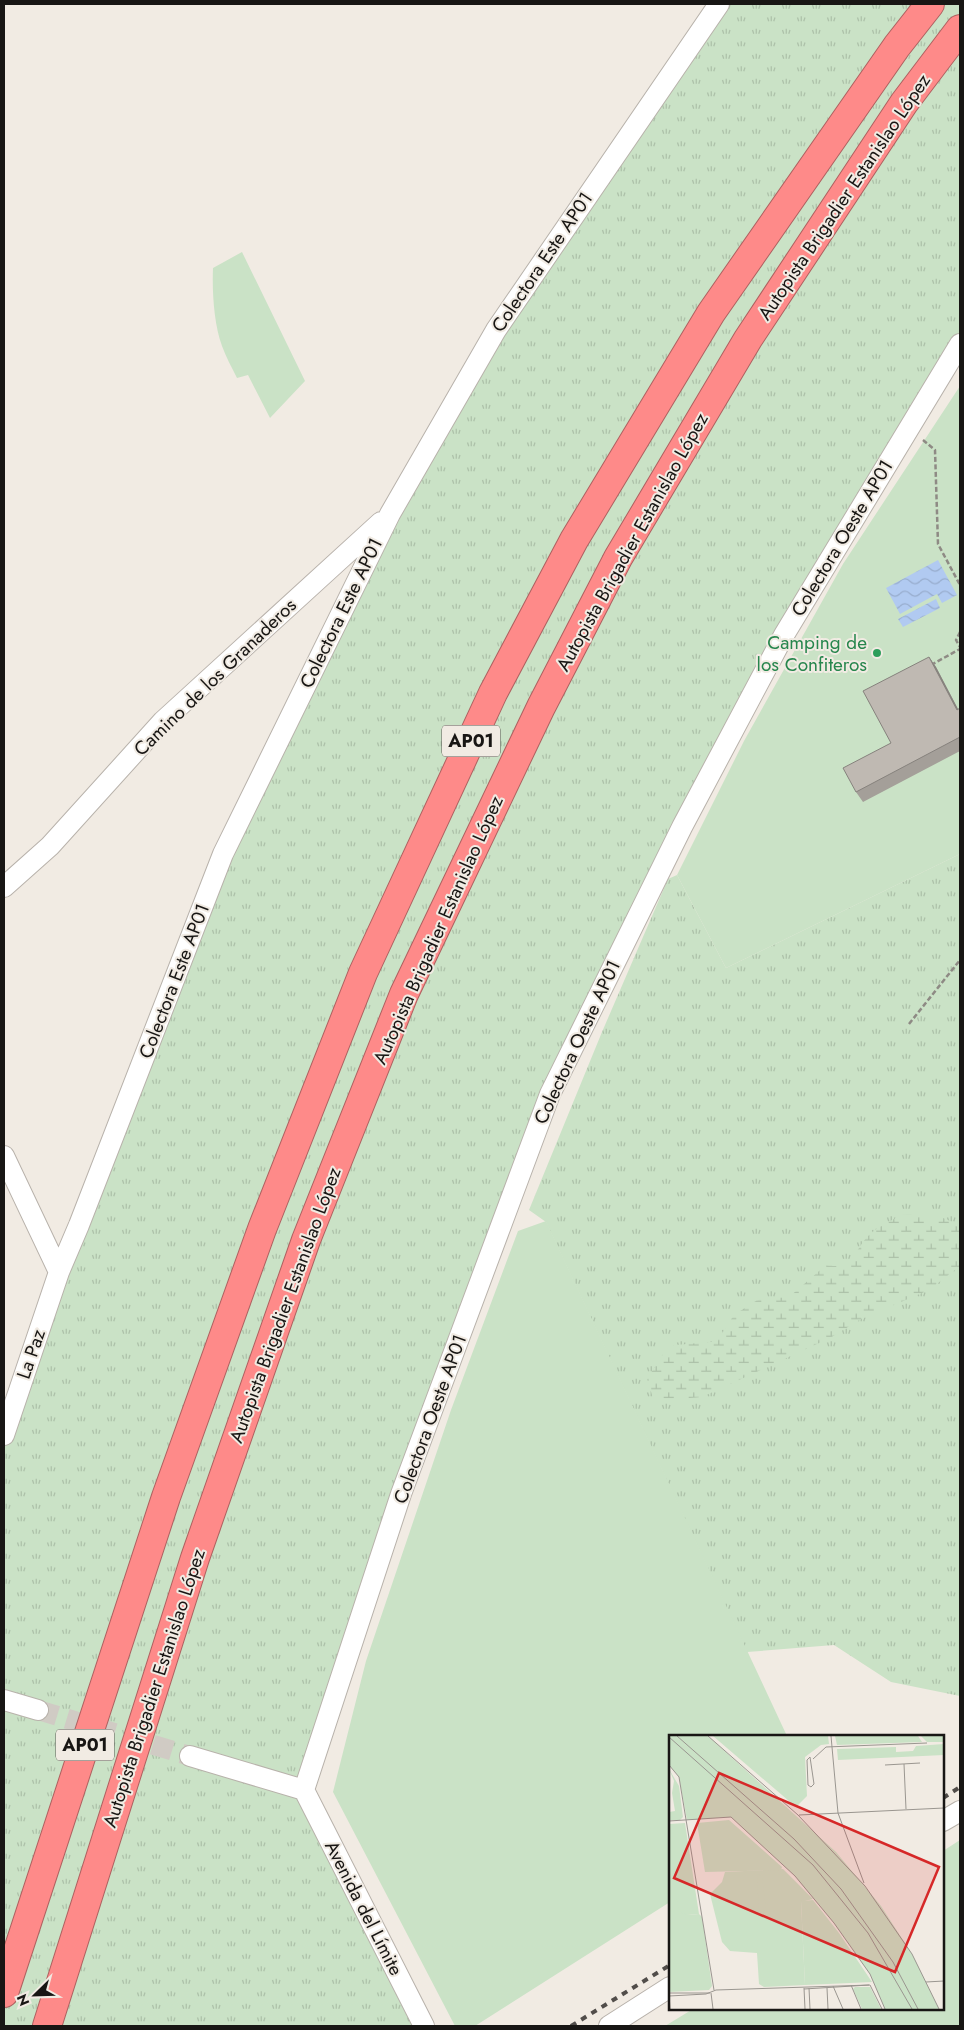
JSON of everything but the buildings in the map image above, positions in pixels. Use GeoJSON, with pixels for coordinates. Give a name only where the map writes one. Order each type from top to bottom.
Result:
{"type":"FeatureCollection","features":[{"type":"Feature","properties":{"kind":"highway","name":"AP01"},"geometry":{"type":"LineString","coordinates":[[4,1993],[166,1497],[262,1229],[363,973],[493,693],[574,540],[711,313],[896,46],[930,4]]}},
{"type":"Feature","properties":{"kind":"highway","name":"Autopista Brigadier Estanislao López"},"geometry":{"type":"LineString","coordinates":[[47,2026],[194,1558],[306,1240],[404,994],[541,706],[618,558],[748,339],[904,103],[960,29]]}},
{"type":"Feature","properties":{"kind":"street","name":"Colectora Este AP01"},"geometry":{"type":"LineString","coordinates":[[59,1272],[80,1225],[223,854],[390,514],[496,330],[719,4]]}},
{"type":"Feature","properties":{"kind":"street","name":"Colectora Oeste AP01"},"geometry":{"type":"LineString","coordinates":[[304,1790],[401,1494],[550,1094],[682,827],[784,635],[960,344]]}},
{"type":"Feature","properties":{"kind":"street","name":"Camino de los Granaderos"},"geometry":{"type":"LineString","coordinates":[[4,887],[50,846],[163,721],[390,514]]}},
{"type":"Feature","properties":{"kind":"street"},"geometry":{"type":"LineString","coordinates":[[4,1156],[59,1272]]}},
{"type":"Feature","properties":{"kind":"street","name":"La Paz"},"geometry":{"type":"LineString","coordinates":[[4,1435],[59,1272]]}},
{"type":"Feature","properties":{"kind":"street"},"geometry":{"type":"LineString","coordinates":[[4,1700],[38,1710]]}},
{"type":"Feature","properties":{"kind":"street"},"geometry":{"type":"LineString","coordinates":[[190,1756],[304,1790]]}},
{"type":"Feature","properties":{"kind":"street","name":"Avenida del Límite"},"geometry":{"type":"LineString","coordinates":[[304,1790],[424,2026]]}},
{"type":"Feature","properties":{"kind":"street"},"geometry":{"type":"LineString","coordinates":[[944,1820],[960,1811]]}},
{"type":"Feature","properties":{"kind":"street"},"geometry":{"type":"LineString","coordinates":[[609,2026],[669,1988]]}},
{"type":"Feature","properties":{"kind":"path"},"geometry":{"type":"LineString","coordinates":[[908,428],[935,450],[938,544],[960,585]]}},
{"type":"Feature","properties":{"kind":"path"},"geometry":{"type":"LineString","coordinates":[[928,667],[960,648],[956,640],[960,632]]}},
{"type":"Feature","properties":{"kind":"path"},"geometry":{"type":"LineString","coordinates":[[909,1024],[960,960]]}},
{"type":"Feature","properties":{"kind":"green space"},"geometry":{"type":"Polygon","coordinates":[[[719,4],[960,4],[960,344],[784,635],[550,1094],[304,1790],[424,2026],[4,2026],[4,1435],[223,854],[496,330],[719,4]]]}},
{"type":"Feature","properties":{"kind":"green space"},"geometry":{"type":"Polygon","coordinates":[[[242,252],[305,381],[270,418],[248,375],[237,378],[222,346],[215,318],[213,268],[242,252]]]}},
{"type":"Feature","properties":{"kind":"green space","name":"Camping de los Confiteros"},"geometry":{"type":"Polygon","coordinates":[[[960,386],[960,854],[726,968],[677,875],[744,741],[843,564],[960,386]]]}},
{"type":"Feature","properties":{"kind":"green space"},"geometry":{"type":"Polygon","coordinates":[[[960,854],[960,1696],[891,1682],[834,1645],[747,1652],[546,1222],[529,1210],[602,1032],[668,879],[677,875],[726,968],[960,854]]]}},
{"type":"Feature","properties":{"kind":"green space"},"geometry":{"type":"Polygon","coordinates":[[[901,1215],[941,1217],[955,1224],[960,1230],[960,1266],[929,1290],[861,1319],[830,1338],[702,1397],[654,1401],[647,1379],[665,1351],[675,1345],[711,1342],[721,1335],[734,1315],[764,1297],[788,1298],[826,1265],[836,1266],[848,1262],[870,1234],[901,1215]]]}},
{"type":"Feature","properties":{"kind":"green space"},"geometry":{"type":"Polygon","coordinates":[[[546,1221],[787,1735],[669,1735],[669,1903],[475,2026],[455,2026],[333,1792],[366,1661],[451,1410],[518,1231],[546,1221]]]}},
{"type":"Feature","properties":{"kind":"green space"},"geometry":{"type":"Polygon","coordinates":[[[960,1840],[960,2026],[665,2026],[691,2010],[944,2010],[944,1850],[960,1840]]]}},
{"type":"Feature","properties":{"kind":"water"},"geometry":{"type":"Polygon","coordinates":[[[938,560],[957,595],[942,603],[937,594],[900,614],[886,588],[938,560]]]}},
{"type":"Feature","properties":{"kind":"water"},"geometry":{"type":"Polygon","coordinates":[[[936,599],[940,608],[903,627],[898,619],[936,599]]]}},
{"type":"Feature","properties":{"kind":"tunnel"},"geometry":{"type":"LineString","coordinates":[[38,1710],[190,1756]]}},
{"type":"Feature","properties":{"kind":"railway"},"geometry":{"type":"LineString","coordinates":[[944,1797],[960,1787]]}},
{"type":"Feature","properties":{"kind":"railway"},"geometry":{"type":"LineString","coordinates":[[571,2026],[669,1966]]}},
{"type":"Feature","properties":{"kind":"place","name":"Camping de los Confiteros"},"geometry":{"type":"Point","coordinates":[877,653]}}]}
